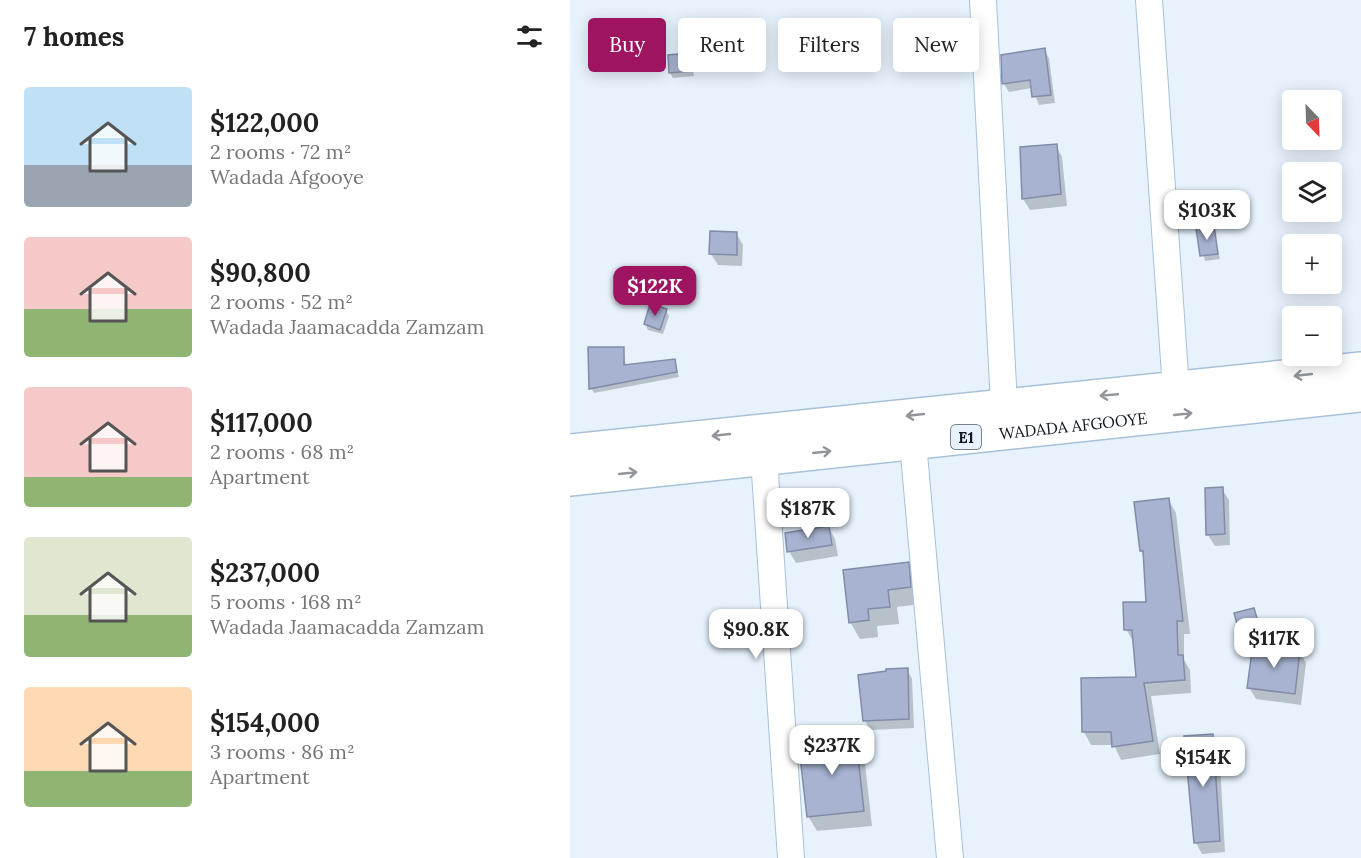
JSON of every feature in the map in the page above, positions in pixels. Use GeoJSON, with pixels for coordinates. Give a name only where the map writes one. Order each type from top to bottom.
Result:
{"type":"FeatureCollection","features":[{"type":"Feature","properties":{"kind":"highway","name":"WADADA AFGOOYE"},"geometry":{"type":"LineString","coordinates":[[570,451],[1361,369]]}},
{"type":"Feature","properties":{"kind":"highway","name":"WADADA AFGOOYE"},"geometry":{"type":"LineString","coordinates":[[570,479],[1361,395]]}},
{"type":"Feature","properties":{"kind":"street"},"geometry":{"type":"LineString","coordinates":[[983,0],[1004,405]]}},
{"type":"Feature","properties":{"kind":"street"},"geometry":{"type":"LineString","coordinates":[[1149,0],[1176,389]]}},
{"type":"Feature","properties":{"kind":"street"},"geometry":{"type":"LineString","coordinates":[[913,443],[950,858]]}},
{"type":"Feature","properties":{"kind":"street"},"geometry":{"type":"LineString","coordinates":[[764,458],[791,858]]}},
{"type":"Feature","properties":{"kind":"building"},"geometry":{"type":"Polygon","coordinates":[[[1045,48],[1051,95],[1032,97],[1030,80],[1002,84],[1001,55],[1045,48]]]}},
{"type":"Feature","properties":{"kind":"building"},"geometry":{"type":"Polygon","coordinates":[[[678,54],[678,72],[680,72],[669,73],[668,55],[678,54]]]}},
{"type":"Feature","properties":{"kind":"building"},"geometry":{"type":"Polygon","coordinates":[[[1057,144],[1061,194],[1022,199],[1020,147],[1057,144]]]}},
{"type":"Feature","properties":{"kind":"building"},"geometry":{"type":"Polygon","coordinates":[[[1214,225],[1218,254],[1200,256],[1196,228],[1214,225]]]}},
{"type":"Feature","properties":{"kind":"building"},"geometry":{"type":"Polygon","coordinates":[[[710,231],[737,232],[737,255],[709,254],[710,231]]]}},
{"type":"Feature","properties":{"kind":"building"},"geometry":{"type":"Polygon","coordinates":[[[650,304],[667,309],[660,330],[644,324],[650,304]]]}},
{"type":"Feature","properties":{"kind":"building"},"geometry":{"type":"Polygon","coordinates":[[[588,347],[624,347],[624,365],[675,359],[677,372],[589,389],[588,347]]]}},
{"type":"Feature","properties":{"kind":"building"},"geometry":{"type":"Polygon","coordinates":[[[1223,487],[1225,534],[1206,535],[1205,488],[1223,487]]]}},
{"type":"Feature","properties":{"kind":"building"},"geometry":{"type":"Polygon","coordinates":[[[1169,498],[1183,621],[1177,621],[1178,655],[1183,655],[1185,680],[1144,683],[1153,741],[1112,747],[1111,732],[1082,732],[1081,678],[1136,677],[1132,630],[1124,630],[1123,602],[1146,602],[1143,551],[1140,551],[1134,502],[1169,498]]]}},
{"type":"Feature","properties":{"kind":"building"},"geometry":{"type":"Polygon","coordinates":[[[829,526],[832,545],[787,552],[785,533],[829,526]]]}},
{"type":"Feature","properties":{"kind":"building"},"geometry":{"type":"Polygon","coordinates":[[[909,562],[911,587],[888,590],[890,607],[868,609],[869,620],[849,623],[843,570],[909,562]]]}},
{"type":"Feature","properties":{"kind":"building"},"geometry":{"type":"Polygon","coordinates":[[[1254,608],[1259,625],[1239,631],[1234,613],[1254,608]]]}},
{"type":"Feature","properties":{"kind":"building"},"geometry":{"type":"Polygon","coordinates":[[[1253,644],[1300,650],[1295,694],[1247,688],[1253,644]]]}},
{"type":"Feature","properties":{"kind":"building"},"geometry":{"type":"Polygon","coordinates":[[[908,668],[909,719],[863,721],[858,675],[886,671],[886,669],[908,668]]]}},
{"type":"Feature","properties":{"kind":"building"},"geometry":{"type":"Polygon","coordinates":[[[855,730],[864,811],[807,817],[799,748],[822,745],[821,734],[855,730]]]}},
{"type":"Feature","properties":{"kind":"building"},"geometry":{"type":"Polygon","coordinates":[[[1213,734],[1220,841],[1194,843],[1184,736],[1213,734]]]}}]}
